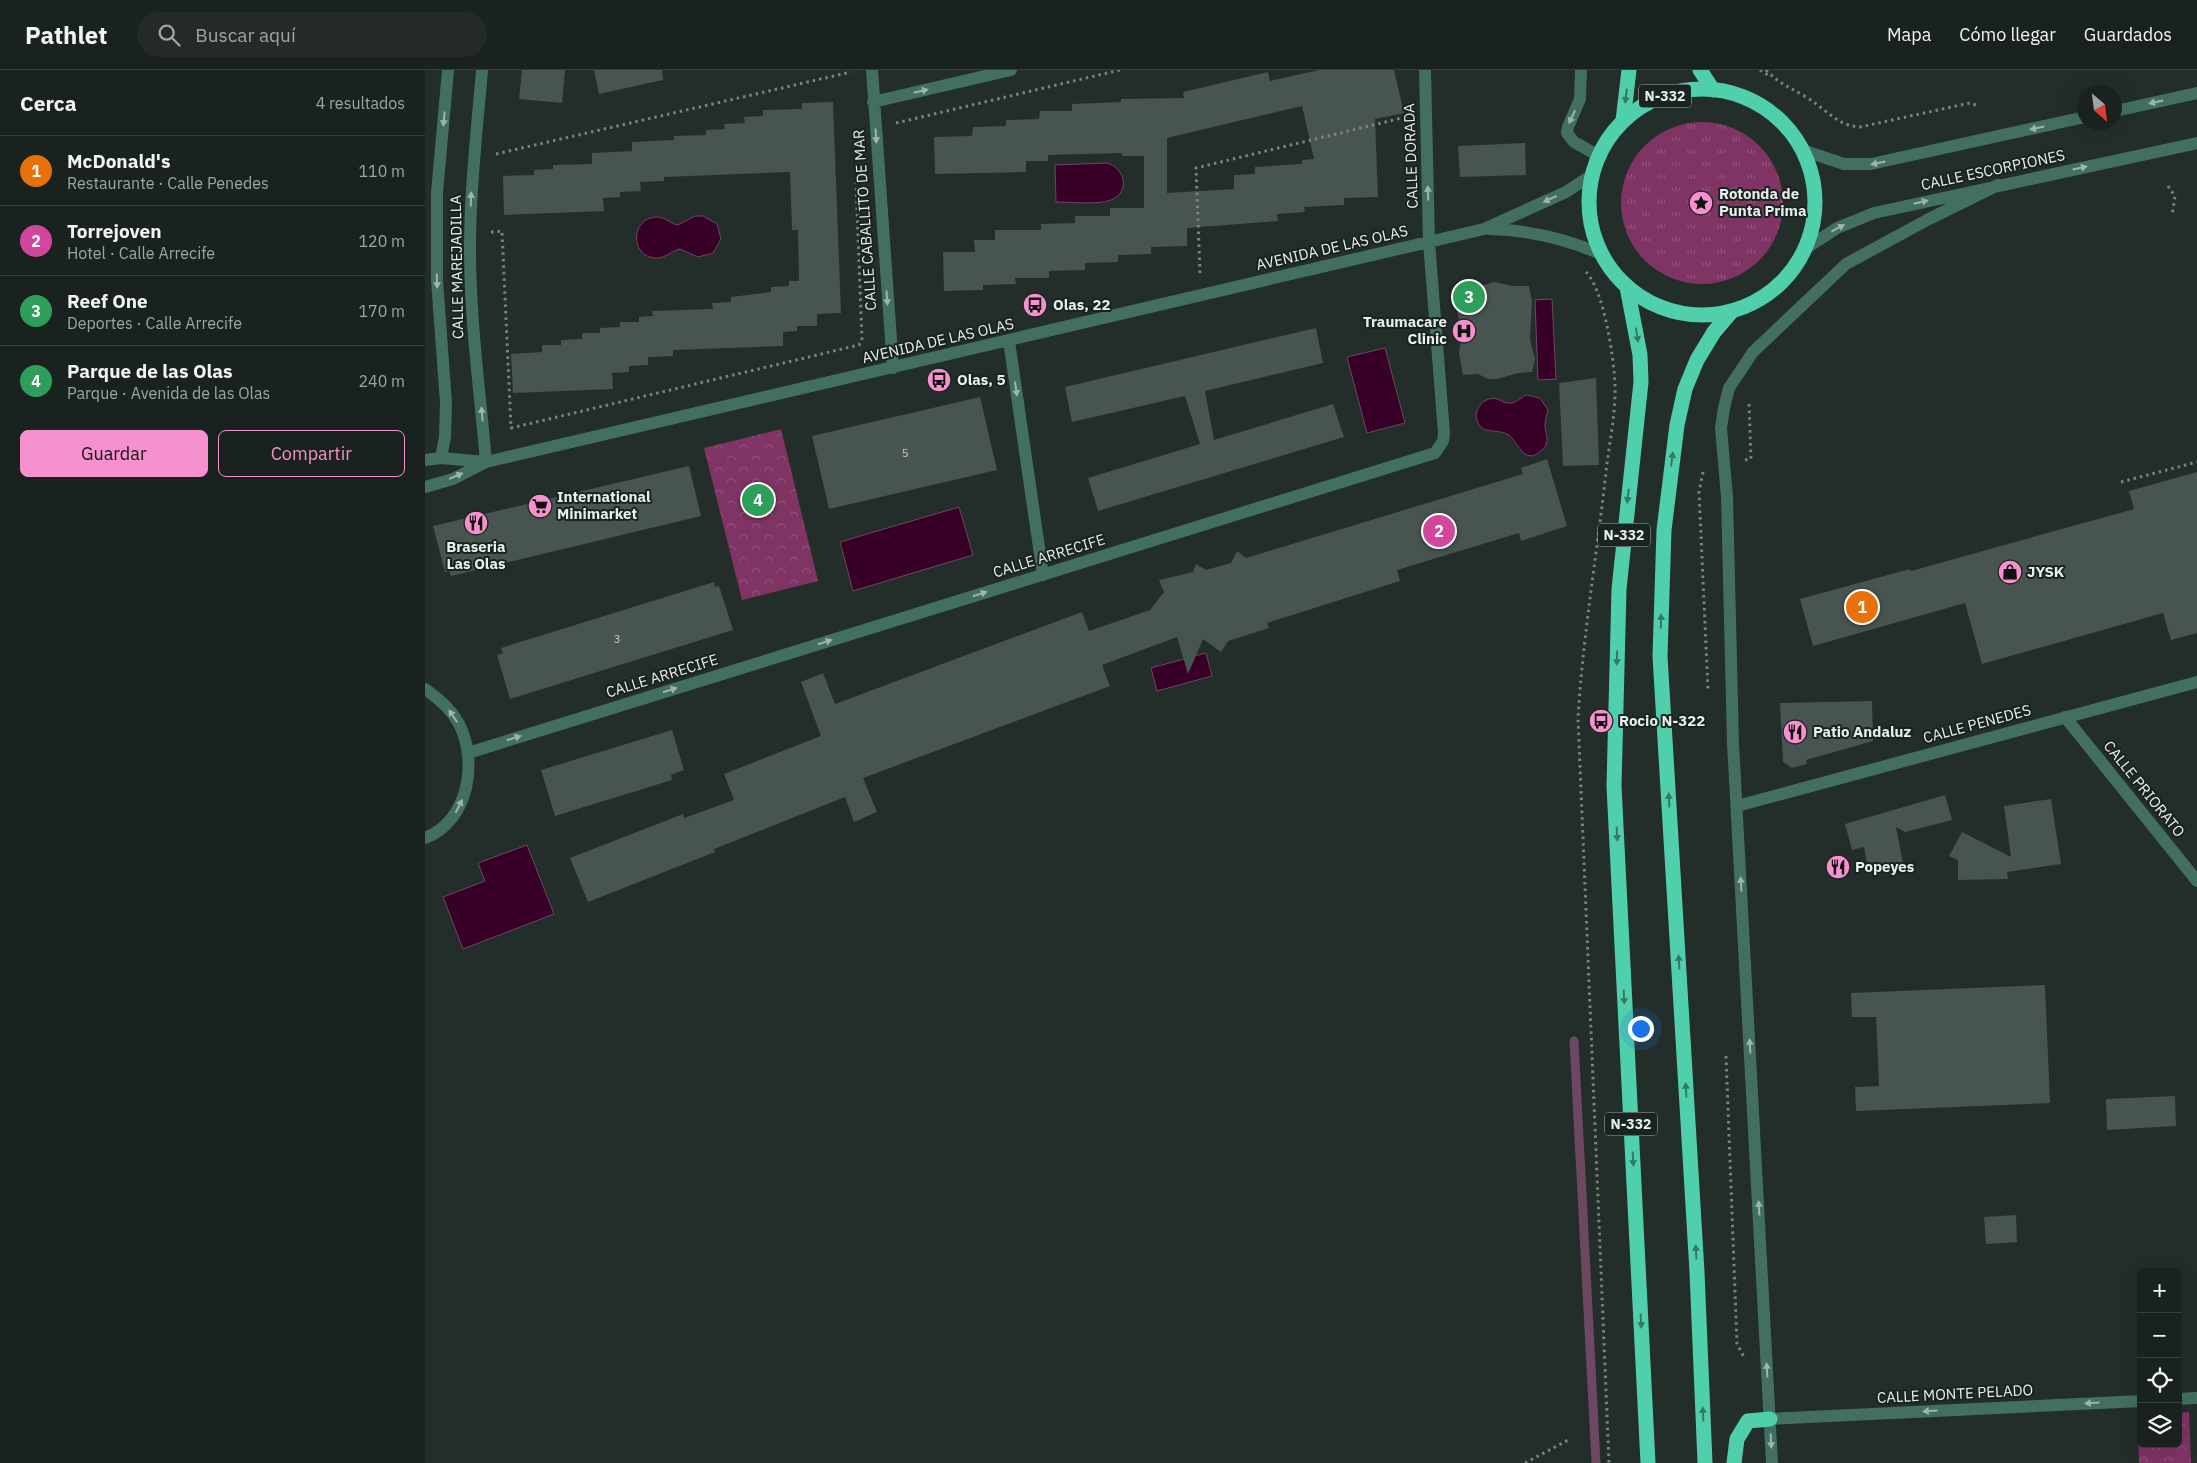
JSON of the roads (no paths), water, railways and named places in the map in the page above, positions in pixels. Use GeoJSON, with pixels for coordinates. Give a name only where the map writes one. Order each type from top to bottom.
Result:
{"type":"FeatureCollection","features":[{"type":"Feature","properties":{"kind":"highway","name":"N-332"},"geometry":{"type":"LineString","coordinates":[[1623,121],[1629,70]]}},
{"type":"Feature","properties":{"kind":"highway","name":"N-332"},"geometry":{"type":"LineString","coordinates":[[1700,70],[1713,90]]}},
{"type":"Feature","properties":{"kind":"highway","name":"N-332"},"geometry":{"type":"LineString","coordinates":[[1689,90],[1713,90],[1751,100],[1771,113],[1789,130],[1802,150],[1811,174],[1815,199],[1813,225],[1805,249],[1792,270],[1775,288],[1755,302],[1732,311],[1709,315],[1680,313],[1645,300],[1627,287],[1612,271],[1601,254],[1591,228],[1589,202],[1592,175],[1599,156],[1623,121],[1643,106],[1665,96],[1689,90]]}},
{"type":"Feature","properties":{"kind":"highway","name":"N-332"},"geometry":{"type":"LineString","coordinates":[[1627,287],[1640,355],[1641,382],[1619,589],[1615,786],[1648,1463]]}},
{"type":"Feature","properties":{"kind":"highway","name":"N-332"},"geometry":{"type":"LineString","coordinates":[[1705,1463],[1696,1262],[1660,656],[1664,530],[1677,425],[1685,389],[1697,360],[1714,332],[1732,311]]}},
{"type":"Feature","properties":{"kind":"highway"},"geometry":{"type":"LineString","coordinates":[[1733,1463],[1737,1439],[1748,1420],[1770,1419]]}},
{"type":"Feature","properties":{"kind":"street","name":"CALLE MAREJADILLA"},"geometry":{"type":"LineString","coordinates":[[441,458],[445,437],[446,403],[437,280],[437,193],[448,70]]}},
{"type":"Feature","properties":{"kind":"street","name":"CALLE MAREJADILLA"},"geometry":{"type":"LineString","coordinates":[[482,70],[471,194],[470,250],[473,323],[486,462]]}},
{"type":"Feature","properties":{"kind":"street","name":"CALLE CABALLITO DE MAR"},"geometry":{"type":"LineString","coordinates":[[872,70],[893,368]]}},
{"type":"Feature","properties":{"kind":"street"},"geometry":{"type":"LineString","coordinates":[[873,102],[1011,70]]}},
{"type":"Feature","properties":{"kind":"street","name":"CALLE DORADA"},"geometry":{"type":"LineString","coordinates":[[1425,70],[1429,242]]}},
{"type":"Feature","properties":{"kind":"street"},"geometry":{"type":"LineString","coordinates":[[1581,70],[1580,99],[1567,133],[1574,142],[1599,156]]}},
{"type":"Feature","properties":{"kind":"street"},"geometry":{"type":"LineString","coordinates":[[2122,109],[2197,93]]}},
{"type":"Feature","properties":{"kind":"street","name":"CALLE ESCORPIONES"},"geometry":{"type":"LineString","coordinates":[[1802,150],[1844,164],[1871,164],[2077,119]]}},
{"type":"Feature","properties":{"kind":"street","name":"CALLE ESCORPIONES"},"geometry":{"type":"LineString","coordinates":[[1805,249],[1837,228],[1874,213],[2197,143]]}},
{"type":"Feature","properties":{"kind":"street","name":"AVENIDA DE LAS OLAS"},"geometry":{"type":"LineString","coordinates":[[425,487],[453,478],[486,462],[1484,229],[1567,192],[1592,175]]}},
{"type":"Feature","properties":{"kind":"street"},"geometry":{"type":"LineString","coordinates":[[1772,1463],[1737,806],[1727,497],[1721,428],[1729,388],[1753,352],[1846,264],[1927,220],[1998,185]]}},
{"type":"Feature","properties":{"kind":"street","name":"AVENIDA DE LAS OLAS"},"geometry":{"type":"LineString","coordinates":[[1484,229],[1514,230],[1577,244],[1601,254]]}},
{"type":"Feature","properties":{"kind":"street","name":"CALLE ARRECIFE"},"geometry":{"type":"LineString","coordinates":[[468,753],[1435,453],[1443,441],[1444,433],[1429,242]]}},
{"type":"Feature","properties":{"kind":"street"},"geometry":{"type":"LineString","coordinates":[[1009,341],[1043,575]]}},
{"type":"Feature","properties":{"kind":"street","name":"AVENIDA DE LAS OLAS"},"geometry":{"type":"LineString","coordinates":[[425,460],[441,458],[486,462]]}},
{"type":"Feature","properties":{"kind":"street","name":"CALLE PENEDES"},"geometry":{"type":"LineString","coordinates":[[1737,806],[2197,682]]}},
{"type":"Feature","properties":{"kind":"street"},"geometry":{"type":"LineString","coordinates":[[425,689],[447,708],[457,721],[468,753],[468,779],[461,805],[439,833],[425,838]]}},
{"type":"Feature","properties":{"kind":"street","name":"CALLE PRIORATO"},"geometry":{"type":"LineString","coordinates":[[2065,717],[2197,881]]}},
{"type":"Feature","properties":{"kind":"street"},"geometry":{"type":"LineString","coordinates":[[2182,1399],[2197,1398]]}},
{"type":"Feature","properties":{"kind":"street","name":"CALLE MONTE PELADO"},"geometry":{"type":"LineString","coordinates":[[1770,1419],[2137,1401]]}},
{"type":"Feature","properties":{"kind":"waterway"},"geometry":{"type":"LineString","coordinates":[[1574,1041],[1596,1463]]}},
{"type":"Feature","properties":{"kind":"place","name":"Rotonda de Punta Prima"},"geometry":{"type":"Point","coordinates":[1701,203]}},
{"type":"Feature","properties":{"kind":"place","name":"Reef One"},"geometry":{"type":"Point","coordinates":[1469,297]}},
{"type":"Feature","properties":{"kind":"place","name":"Olas, 22"},"geometry":{"type":"Point","coordinates":[1035,305]}},
{"type":"Feature","properties":{"kind":"place","name":"Traumacare Clinic"},"geometry":{"type":"Point","coordinates":[1464,331]}},
{"type":"Feature","properties":{"kind":"place","name":"Olas, 5"},"geometry":{"type":"Point","coordinates":[939,380]}},
{"type":"Feature","properties":{"kind":"place","name":"Parque de las Olas"},"geometry":{"type":"Point","coordinates":[758,500]}},
{"type":"Feature","properties":{"kind":"place","name":"International Minimarket"},"geometry":{"type":"Point","coordinates":[540,506]}},
{"type":"Feature","properties":{"kind":"place","name":"Braseria Las Olas"},"geometry":{"type":"Point","coordinates":[476,523]}},
{"type":"Feature","properties":{"kind":"place","name":"Torrejoven"},"geometry":{"type":"Point","coordinates":[1439,531]}},
{"type":"Feature","properties":{"kind":"place","name":"JYSK"},"geometry":{"type":"Point","coordinates":[2010,572]}},
{"type":"Feature","properties":{"kind":"place","name":"McDonald's"},"geometry":{"type":"Point","coordinates":[1862,607]}},
{"type":"Feature","properties":{"kind":"place","name":"Rocio N-322"},"geometry":{"type":"Point","coordinates":[1601,721]}},
{"type":"Feature","properties":{"kind":"place","name":"Patio Andaluz"},"geometry":{"type":"Point","coordinates":[1795,732]}},
{"type":"Feature","properties":{"kind":"place","name":"Popeyes"},"geometry":{"type":"Point","coordinates":[1838,867]}}]}
